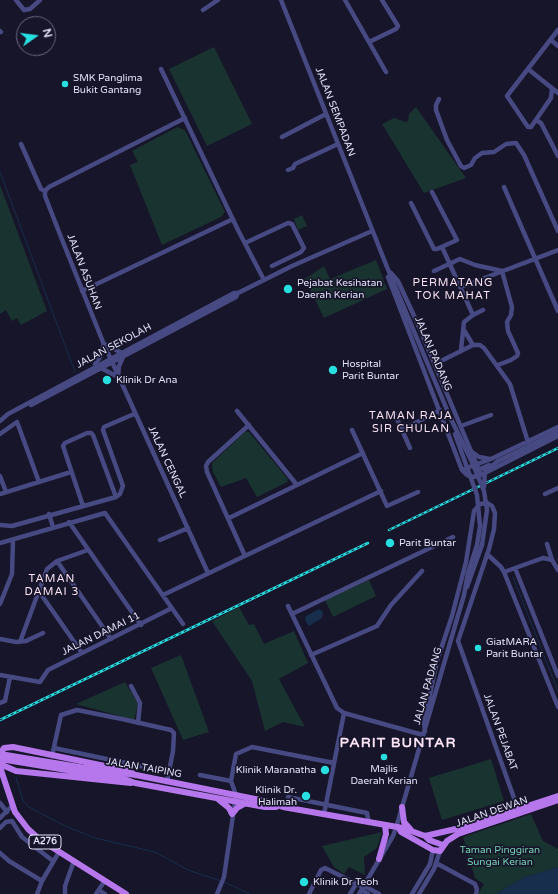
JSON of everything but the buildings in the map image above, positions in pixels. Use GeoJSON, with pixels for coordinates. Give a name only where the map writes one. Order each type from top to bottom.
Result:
{"type":"FeatureCollection","features":[{"type":"Feature","properties":{"kind":"main road"},"geometry":{"type":"LineString","coordinates":[[0,754],[4,748],[8,747],[52,756],[111,764],[136,775]]}},
{"type":"Feature","properties":{"kind":"main road","name":"JALAN TAIPING"},"geometry":{"type":"LineString","coordinates":[[0,754],[218,799],[236,798],[246,803],[265,807],[283,807]]}},
{"type":"Feature","properties":{"kind":"main road","name":"JALAN TAIPING"},"geometry":{"type":"LineString","coordinates":[[0,759],[84,771],[136,775],[236,798],[412,831],[425,836],[429,840],[443,844]]}},
{"type":"Feature","properties":{"kind":"main road"},"geometry":{"type":"LineString","coordinates":[[0,765],[16,771],[126,784],[135,783]]}},
{"type":"Feature","properties":{"kind":"main road"},"geometry":{"type":"LineString","coordinates":[[0,765],[7,785]]}},
{"type":"Feature","properties":{"kind":"main road"},"geometry":{"type":"LineString","coordinates":[[7,785],[9,775],[16,771]]}},
{"type":"Feature","properties":{"kind":"main road","name":"A276"},"geometry":{"type":"LineString","coordinates":[[7,785],[12,806],[28,829],[119,894]]}},
{"type":"Feature","properties":{"kind":"main road","name":"JALAN DEWAN"},"geometry":{"type":"LineString","coordinates":[[443,844],[458,834],[558,796]]}},
{"type":"Feature","properties":{"kind":"main road"},"geometry":{"type":"LineString","coordinates":[[218,799],[229,808],[232,814],[236,808],[246,803]]}},
{"type":"Feature","properties":{"kind":"main road","name":"JALAN DEWAN"},"geometry":{"type":"LineString","coordinates":[[519,811],[558,800]]}},
{"type":"Feature","properties":{"kind":"main road"},"geometry":{"type":"LineString","coordinates":[[402,807],[404,822],[412,831]]}},
{"type":"Feature","properties":{"kind":"main road","name":"JALAN DEWAN"},"geometry":{"type":"LineString","coordinates":[[425,836],[490,821]]}},
{"type":"Feature","properties":{"kind":"main road"},"geometry":{"type":"LineString","coordinates":[[379,859],[386,834],[385,826]]}},
{"type":"Feature","properties":{"kind":"main road","name":"JALAN TAIPING"},"geometry":{"type":"LineString","coordinates":[[398,828],[401,832],[433,850],[440,851]]}},
{"type":"Feature","properties":{"kind":"main road"},"geometry":{"type":"LineString","coordinates":[[440,851],[443,844]]}},
{"type":"Feature","properties":{"kind":"main road","name":"A276"},"geometry":{"type":"LineString","coordinates":[[104,882],[126,894]]}},
{"type":"Feature","properties":{"kind":"street"},"geometry":{"type":"LineString","coordinates":[[16,0],[24,10],[30,8],[40,0]]}},
{"type":"Feature","properties":{"kind":"street"},"geometry":{"type":"LineString","coordinates":[[203,10],[218,0]]}},
{"type":"Feature","properties":{"kind":"street","name":"JALAN SEMPADAN"},"geometry":{"type":"LineString","coordinates":[[281,0],[372,231]]}},
{"type":"Feature","properties":{"kind":"street"},"geometry":{"type":"LineString","coordinates":[[345,0],[386,72]]}},
{"type":"Feature","properties":{"kind":"street"},"geometry":{"type":"LineString","coordinates":[[369,42],[396,29],[398,26],[382,0]]}},
{"type":"Feature","properties":{"kind":"street"},"geometry":{"type":"LineString","coordinates":[[552,89],[551,98],[531,128],[528,127],[507,96],[558,30]]}},
{"type":"Feature","properties":{"kind":"street"},"geometry":{"type":"LineString","coordinates":[[551,40],[558,46]]}},
{"type":"Feature","properties":{"kind":"street"},"geometry":{"type":"LineString","coordinates":[[161,69],[264,280]]}},
{"type":"Feature","properties":{"kind":"street"},"geometry":{"type":"LineString","coordinates":[[528,70],[558,93]]}},
{"type":"Feature","properties":{"kind":"street"},"geometry":{"type":"LineString","coordinates":[[439,99],[436,105],[436,110],[447,140],[464,168],[471,165],[475,158],[482,153],[494,152],[512,143],[519,146],[558,231]]}},
{"type":"Feature","properties":{"kind":"street"},"geometry":{"type":"LineString","coordinates":[[282,137],[326,114]]}},
{"type":"Feature","properties":{"kind":"street"},"geometry":{"type":"LineString","coordinates":[[45,191],[49,187],[185,118]]}},
{"type":"Feature","properties":{"kind":"street"},"geometry":{"type":"LineString","coordinates":[[536,120],[541,123],[558,156]]}},
{"type":"Feature","properties":{"kind":"street","name":"JALAN ASUHAN"},"geometry":{"type":"LineString","coordinates":[[21,144],[41,189],[45,191],[45,196],[110,360]]}},
{"type":"Feature","properties":{"kind":"street"},"geometry":{"type":"LineString","coordinates":[[288,170],[293,168],[295,164],[338,144]]}},
{"type":"Feature","properties":{"kind":"street"},"geometry":{"type":"LineString","coordinates":[[504,187],[558,311]]}},
{"type":"Feature","properties":{"kind":"street"},"geometry":{"type":"LineString","coordinates":[[411,203],[434,249],[457,240],[432,192]]}},
{"type":"Feature","properties":{"kind":"street"},"geometry":{"type":"LineString","coordinates":[[82,291],[233,218]]}},
{"type":"Feature","properties":{"kind":"street"},"geometry":{"type":"LineString","coordinates":[[245,243],[288,223],[292,224],[304,248],[301,252],[272,266]]}},
{"type":"Feature","properties":{"kind":"street","name":"JALAN PADANG"},"geometry":{"type":"LineString","coordinates":[[359,894],[398,828],[402,807],[464,595],[482,545],[487,510],[484,491],[476,471],[450,417],[372,231]]}},
{"type":"Feature","properties":{"kind":"street","name":"JALAN SEKOLAH"},"geometry":{"type":"LineString","coordinates":[[0,421],[8,414],[91,368],[123,354],[264,280],[372,231]]}},
{"type":"Feature","properties":{"kind":"street"},"geometry":{"type":"LineString","coordinates":[[442,247],[473,314]]}},
{"type":"Feature","properties":{"kind":"street"},"geometry":{"type":"LineString","coordinates":[[461,287],[558,250]]}},
{"type":"Feature","properties":{"kind":"street"},"geometry":{"type":"LineString","coordinates":[[434,270],[460,258],[465,259],[475,265],[502,271]]}},
{"type":"Feature","properties":{"kind":"street"},"geometry":{"type":"LineString","coordinates":[[386,267],[398,281],[435,364],[481,475]]}},
{"type":"Feature","properties":{"kind":"street"},"geometry":{"type":"LineString","coordinates":[[386,267],[389,281],[402,316],[440,410],[462,470],[470,476],[481,475],[558,436]]}},
{"type":"Feature","properties":{"kind":"street"},"geometry":{"type":"LineString","coordinates":[[498,365],[511,360],[517,356],[518,353],[508,331],[507,322],[511,315],[512,307],[502,271]]}},
{"type":"Feature","properties":{"kind":"street"},"geometry":{"type":"LineString","coordinates":[[461,350],[464,322],[473,314],[483,310]]}},
{"type":"Feature","properties":{"kind":"street"},"geometry":{"type":"LineString","coordinates":[[464,330],[473,345]]}},
{"type":"Feature","properties":{"kind":"street"},"geometry":{"type":"LineString","coordinates":[[101,368],[118,377],[119,366],[123,354],[118,353],[102,342]]}},
{"type":"Feature","properties":{"kind":"street"},"geometry":{"type":"LineString","coordinates":[[91,368],[104,350],[102,342]]}},
{"type":"Feature","properties":{"kind":"street"},"geometry":{"type":"LineString","coordinates":[[435,364],[473,345],[480,345],[484,348],[498,365],[510,384],[516,398],[528,442]]}},
{"type":"Feature","properties":{"kind":"street","name":"JALAN SEKOLAH"},"geometry":{"type":"LineString","coordinates":[[0,421],[101,368],[110,360]]}},
{"type":"Feature","properties":{"kind":"street","name":"JALAN CENGAL"},"geometry":{"type":"LineString","coordinates":[[110,360],[208,573]]}},
{"type":"Feature","properties":{"kind":"street"},"geometry":{"type":"LineString","coordinates":[[402,430],[440,410]]}},
{"type":"Feature","properties":{"kind":"street"},"geometry":{"type":"LineString","coordinates":[[237,411],[297,485]]}},
{"type":"Feature","properties":{"kind":"street"},"geometry":{"type":"LineString","coordinates":[[394,412],[410,448]]}},
{"type":"Feature","properties":{"kind":"street"},"geometry":{"type":"LineString","coordinates":[[0,416],[8,414]]}},
{"type":"Feature","properties":{"kind":"street"},"geometry":{"type":"LineString","coordinates":[[0,525],[12,526],[49,514],[116,497],[122,491],[121,481],[103,430],[104,427],[134,414]]}},
{"type":"Feature","properties":{"kind":"street"},"geometry":{"type":"LineString","coordinates":[[461,426],[491,415]]}},
{"type":"Feature","properties":{"kind":"street","name":"JALAN PADANG"},"geometry":{"type":"LineString","coordinates":[[450,417],[477,495],[480,526],[477,545],[468,573],[464,595]]}},
{"type":"Feature","properties":{"kind":"street"},"geometry":{"type":"LineString","coordinates":[[0,434],[17,422],[39,482]]}},
{"type":"Feature","properties":{"kind":"street"},"geometry":{"type":"LineString","coordinates":[[245,556],[207,472],[206,466],[208,462],[249,425]]}},
{"type":"Feature","properties":{"kind":"street"},"geometry":{"type":"LineString","coordinates":[[462,470],[491,459],[558,427]]}},
{"type":"Feature","properties":{"kind":"street"},"geometry":{"type":"LineString","coordinates":[[352,430],[387,506],[418,492]]}},
{"type":"Feature","properties":{"kind":"street"},"geometry":{"type":"LineString","coordinates":[[470,474],[558,432]]}},
{"type":"Feature","properties":{"kind":"street"},"geometry":{"type":"LineString","coordinates":[[83,506],[63,446],[65,443],[91,433],[116,497]]}},
{"type":"Feature","properties":{"kind":"street"},"geometry":{"type":"LineString","coordinates":[[472,452],[479,457],[491,459]]}},
{"type":"Feature","properties":{"kind":"street"},"geometry":{"type":"LineString","coordinates":[[229,518],[363,453]]}},
{"type":"Feature","properties":{"kind":"street"},"geometry":{"type":"LineString","coordinates":[[491,459],[496,468]]}},
{"type":"Feature","properties":{"kind":"street"},"geometry":{"type":"LineString","coordinates":[[484,491],[485,471],[498,461]]}},
{"type":"Feature","properties":{"kind":"street"},"geometry":{"type":"LineString","coordinates":[[0,494],[71,472]]}},
{"type":"Feature","properties":{"kind":"street"},"geometry":{"type":"LineString","coordinates":[[0,476],[6,492]]}},
{"type":"Feature","properties":{"kind":"street"},"geometry":{"type":"LineString","coordinates":[[545,494],[558,488]]}},
{"type":"Feature","properties":{"kind":"street"},"geometry":{"type":"LineString","coordinates":[[163,595],[381,491]]}},
{"type":"Feature","properties":{"kind":"street"},"geometry":{"type":"LineString","coordinates":[[288,606],[337,708],[344,713],[424,733],[424,723],[437,661],[452,616],[466,562],[474,511],[476,507],[484,503],[490,504],[495,513],[494,529],[487,554],[501,567],[504,572],[558,708]]}},
{"type":"Feature","properties":{"kind":"street"},"geometry":{"type":"LineString","coordinates":[[0,543],[69,522],[105,513],[182,624]]}},
{"type":"Feature","properties":{"kind":"street"},"geometry":{"type":"LineString","coordinates":[[49,514],[53,527]]}},
{"type":"Feature","properties":{"kind":"street"},"geometry":{"type":"LineString","coordinates":[[69,522],[141,625]]}},
{"type":"Feature","properties":{"kind":"street"},"geometry":{"type":"LineString","coordinates":[[160,540],[188,528]]}},
{"type":"Feature","properties":{"kind":"street"},"geometry":{"type":"LineString","coordinates":[[292,614],[453,536]]}},
{"type":"Feature","properties":{"kind":"street"},"geometry":{"type":"LineString","coordinates":[[442,541],[446,537]]}},
{"type":"Feature","properties":{"kind":"street"},"geometry":{"type":"LineString","coordinates":[[0,604],[1,598],[12,574],[13,540]]}},
{"type":"Feature","properties":{"kind":"street"},"geometry":{"type":"LineString","coordinates":[[547,544],[552,560],[558,570]]}},
{"type":"Feature","properties":{"kind":"street"},"geometry":{"type":"LineString","coordinates":[[20,642],[47,569],[57,561],[88,550]]}},
{"type":"Feature","properties":{"kind":"street","name":"JALAN PEJABAT"},"geometry":{"type":"LineString","coordinates":[[487,554],[458,641],[519,811]]}},
{"type":"Feature","properties":{"kind":"street"},"geometry":{"type":"LineString","coordinates":[[504,572],[543,558],[552,560]]}},
{"type":"Feature","properties":{"kind":"street"},"geometry":{"type":"LineString","coordinates":[[57,561],[111,639]]}},
{"type":"Feature","properties":{"kind":"street"},"geometry":{"type":"LineString","coordinates":[[515,568],[558,676]]}},
{"type":"Feature","properties":{"kind":"street"},"geometry":{"type":"LineString","coordinates":[[311,655],[377,626],[391,605],[422,571]]}},
{"type":"Feature","properties":{"kind":"street"},"geometry":{"type":"LineString","coordinates":[[38,590],[82,653]]}},
{"type":"Feature","properties":{"kind":"street","name":"JALAN DAMAI 11"},"geometry":{"type":"LineString","coordinates":[[10,677],[37,683],[43,680],[48,670],[141,625],[172,608]]}},
{"type":"Feature","properties":{"kind":"street"},"geometry":{"type":"LineString","coordinates":[[0,639],[20,642],[26,641],[43,633]]}},
{"type":"Feature","properties":{"kind":"street"},"geometry":{"type":"LineString","coordinates":[[0,675],[10,677],[5,701],[0,703]]}},
{"type":"Feature","properties":{"kind":"street"},"geometry":{"type":"LineString","coordinates":[[131,686],[140,703],[138,723]]}},
{"type":"Feature","properties":{"kind":"street"},"geometry":{"type":"LineString","coordinates":[[52,756],[61,715],[77,710],[171,730],[174,733],[173,751],[167,782]]}},
{"type":"Feature","properties":{"kind":"street"},"geometry":{"type":"LineString","coordinates":[[324,814],[344,713]]}},
{"type":"Feature","properties":{"kind":"street"},"geometry":{"type":"LineString","coordinates":[[218,892],[224,876],[232,814],[236,798],[231,782],[236,754],[252,747],[334,763]]}},
{"type":"Feature","properties":{"kind":"street"},"geometry":{"type":"LineString","coordinates":[[54,748],[111,764],[169,772]]}},
{"type":"Feature","properties":{"kind":"street"},"geometry":{"type":"LineString","coordinates":[[200,775],[231,782]]}},
{"type":"Feature","properties":{"kind":"street"},"geometry":{"type":"LineString","coordinates":[[288,797],[367,813],[369,823]]}},
{"type":"Feature","properties":{"kind":"street"},"geometry":{"type":"LineString","coordinates":[[292,809],[294,798]]}},
{"type":"Feature","properties":{"kind":"street"},"geometry":{"type":"LineString","coordinates":[[0,803],[7,812]]}},
{"type":"Feature","properties":{"kind":"street"},"geometry":{"type":"LineString","coordinates":[[0,818],[12,806]]}},
{"type":"Feature","properties":{"kind":"street"},"geometry":{"type":"LineString","coordinates":[[0,828],[6,822],[12,821],[22,837],[53,861]]}},
{"type":"Feature","properties":{"kind":"street"},"geometry":{"type":"LineString","coordinates":[[412,894],[430,864],[433,850]]}},
{"type":"Feature","properties":{"kind":"street"},"geometry":{"type":"LineString","coordinates":[[419,894],[436,863],[440,851]]}},
{"type":"Feature","properties":{"kind":"street"},"geometry":{"type":"LineString","coordinates":[[36,894],[59,852]]}},
{"type":"Feature","properties":{"kind":"street"},"geometry":{"type":"LineString","coordinates":[[0,853],[9,861],[42,881]]}},
{"type":"Feature","properties":{"kind":"street"},"geometry":{"type":"LineString","coordinates":[[65,894],[65,886],[74,861]]}},
{"type":"Feature","properties":{"kind":"street"},"geometry":{"type":"LineString","coordinates":[[436,863],[474,884],[477,890],[476,894]]}},
{"type":"Feature","properties":{"kind":"street"},"geometry":{"type":"LineString","coordinates":[[309,894],[321,870],[328,869],[379,894]]}},
{"type":"Feature","properties":{"kind":"street"},"geometry":{"type":"LineString","coordinates":[[104,882],[98,892],[105,894]]}},
{"type":"Feature","properties":{"kind":"street"},"geometry":{"type":"LineString","coordinates":[[350,894],[356,884]]}},
{"type":"Feature","properties":{"kind":"street"},"geometry":{"type":"LineString","coordinates":[[363,887],[363,891],[368,894]]}},
{"type":"Feature","properties":{"kind":"green space"},"geometry":{"type":"Polygon","coordinates":[[[214,47],[252,124],[207,146],[169,69],[214,47]]]}},
{"type":"Feature","properties":{"kind":"green space"},"geometry":{"type":"Polygon","coordinates":[[[416,107],[466,178],[424,193],[382,124],[394,118],[406,122],[408,121],[409,114],[416,107]]]}},
{"type":"Feature","properties":{"kind":"green space"},"geometry":{"type":"Polygon","coordinates":[[[177,127],[185,130],[225,212],[221,217],[162,245],[130,165],[138,162],[132,151],[177,127]]]}},
{"type":"Feature","properties":{"kind":"green space"},"geometry":{"type":"Polygon","coordinates":[[[0,185],[47,311],[21,325],[17,318],[12,321],[6,310],[0,314],[0,185]]]}},
{"type":"Feature","properties":{"kind":"green space"},"geometry":{"type":"Polygon","coordinates":[[[302,215],[307,226],[298,230],[294,219],[302,215]]]}},
{"type":"Feature","properties":{"kind":"green space"},"geometry":{"type":"Polygon","coordinates":[[[376,260],[387,289],[324,318],[305,279],[324,266],[330,279],[376,260]]]}},
{"type":"Feature","properties":{"kind":"green space"},"geometry":{"type":"Polygon","coordinates":[[[245,432],[249,432],[288,479],[287,482],[257,497],[246,478],[221,487],[213,472],[212,463],[245,432]]]}},
{"type":"Feature","properties":{"kind":"green space"},"geometry":{"type":"Polygon","coordinates":[[[369,580],[376,596],[333,617],[325,600],[369,580]]]}},
{"type":"Feature","properties":{"kind":"green space"},"geometry":{"type":"Polygon","coordinates":[[[239,607],[249,625],[254,624],[264,644],[294,631],[308,663],[279,679],[305,727],[283,722],[265,731],[252,681],[212,621],[239,607]]]}},
{"type":"Feature","properties":{"kind":"green space"},"geometry":{"type":"Polygon","coordinates":[[[181,655],[209,732],[183,740],[151,668],[181,655]]]}},
{"type":"Feature","properties":{"kind":"green space"},"geometry":{"type":"Polygon","coordinates":[[[125,682],[138,704],[134,720],[76,704],[125,682]]]}},
{"type":"Feature","properties":{"kind":"green space"},"geometry":{"type":"Polygon","coordinates":[[[491,759],[504,801],[442,820],[429,778],[491,759]]]}},
{"type":"Feature","properties":{"kind":"green space","name":"Taman Pinggiran Sungai Kerian"},"geometry":{"type":"Polygon","coordinates":[[[531,814],[543,841],[558,849],[558,867],[525,877],[496,894],[478,894],[484,884],[475,878],[463,837],[531,814]]]}},
{"type":"Feature","properties":{"kind":"green space"},"geometry":{"type":"Polygon","coordinates":[[[382,832],[377,848],[364,857],[365,875],[349,867],[344,874],[334,867],[322,846],[382,832]]]}},
{"type":"Feature","properties":{"kind":"water"},"geometry":{"type":"Polygon","coordinates":[[[319,609],[323,612],[322,618],[309,626],[305,620],[306,616],[319,609]]]}},
{"type":"Feature","properties":{"kind":"water"},"geometry":{"type":"Polygon","coordinates":[[[558,867],[558,894],[496,894],[525,877],[558,867]]]}},
{"type":"Feature","properties":{"kind":"waterway"},"geometry":{"type":"LineString","coordinates":[[0,172],[75,372]]}},
{"type":"Feature","properties":{"kind":"waterway"},"geometry":{"type":"LineString","coordinates":[[513,577],[558,691]]}},
{"type":"Feature","properties":{"kind":"waterway"},"geometry":{"type":"LineString","coordinates":[[16,777],[23,801],[29,807],[63,825],[95,838],[155,852],[188,870],[221,881]]}},
{"type":"Feature","properties":{"kind":"waterway"},"geometry":{"type":"LineString","coordinates":[[224,882],[250,894]]}},
{"type":"Feature","properties":{"kind":"railway"},"geometry":{"type":"LineString","coordinates":[[389,530],[558,448]]}},
{"type":"Feature","properties":{"kind":"railway"},"geometry":{"type":"LineString","coordinates":[[0,720],[368,543]]}},
{"type":"Feature","properties":{"kind":"place","name":"SMK Panglima Bukit Gantang"},"geometry":{"type":"Point","coordinates":[65,84]}},
{"type":"Feature","properties":{"kind":"place","name":"Pejabat Kesihatan Daerah Kerian"},"geometry":{"type":"Point","coordinates":[288,289]}},
{"type":"Feature","properties":{"kind":"place","name":"Hospital Parit Buntar"},"geometry":{"type":"Point","coordinates":[333,370]}},
{"type":"Feature","properties":{"kind":"place","name":"Klinik Dr Ana"},"geometry":{"type":"Point","coordinates":[107,380]}},
{"type":"Feature","properties":{"kind":"place","name":"Parit Buntar"},"geometry":{"type":"Point","coordinates":[390,543]}},
{"type":"Feature","properties":{"kind":"place","name":"GiatMARA Parit Buntar"},"geometry":{"type":"Point","coordinates":[478,648]}},
{"type":"Feature","properties":{"kind":"place","name":"Majlis Daerah Kerian"},"geometry":{"type":"Point","coordinates":[384,757]}},
{"type":"Feature","properties":{"kind":"place","name":"Klinik Maranatha"},"geometry":{"type":"Point","coordinates":[325,770]}},
{"type":"Feature","properties":{"kind":"place","name":"Klinik Dr. Halimah"},"geometry":{"type":"Point","coordinates":[306,796]}},
{"type":"Feature","properties":{"kind":"place","name":"Klinik Dr Teoh"},"geometry":{"type":"Point","coordinates":[304,882]}},
{"type":"Feature","properties":{"kind":"district","name":"PERMATANG TOK MAHAT"},"geometry":{"type":"Point","coordinates":[453,289]}},
{"type":"Feature","properties":{"kind":"district","name":"TAMAN RAJA SIR CHULAN"},"geometry":{"type":"Point","coordinates":[411,422]}},
{"type":"Feature","properties":{"kind":"district","name":"TAMAN DAMAI 3"},"geometry":{"type":"Point","coordinates":[52,585]}},
{"type":"Feature","properties":{"kind":"district","name":"PARIT BUNTAR"},"geometry":{"type":"Point","coordinates":[398,743]}}]}
